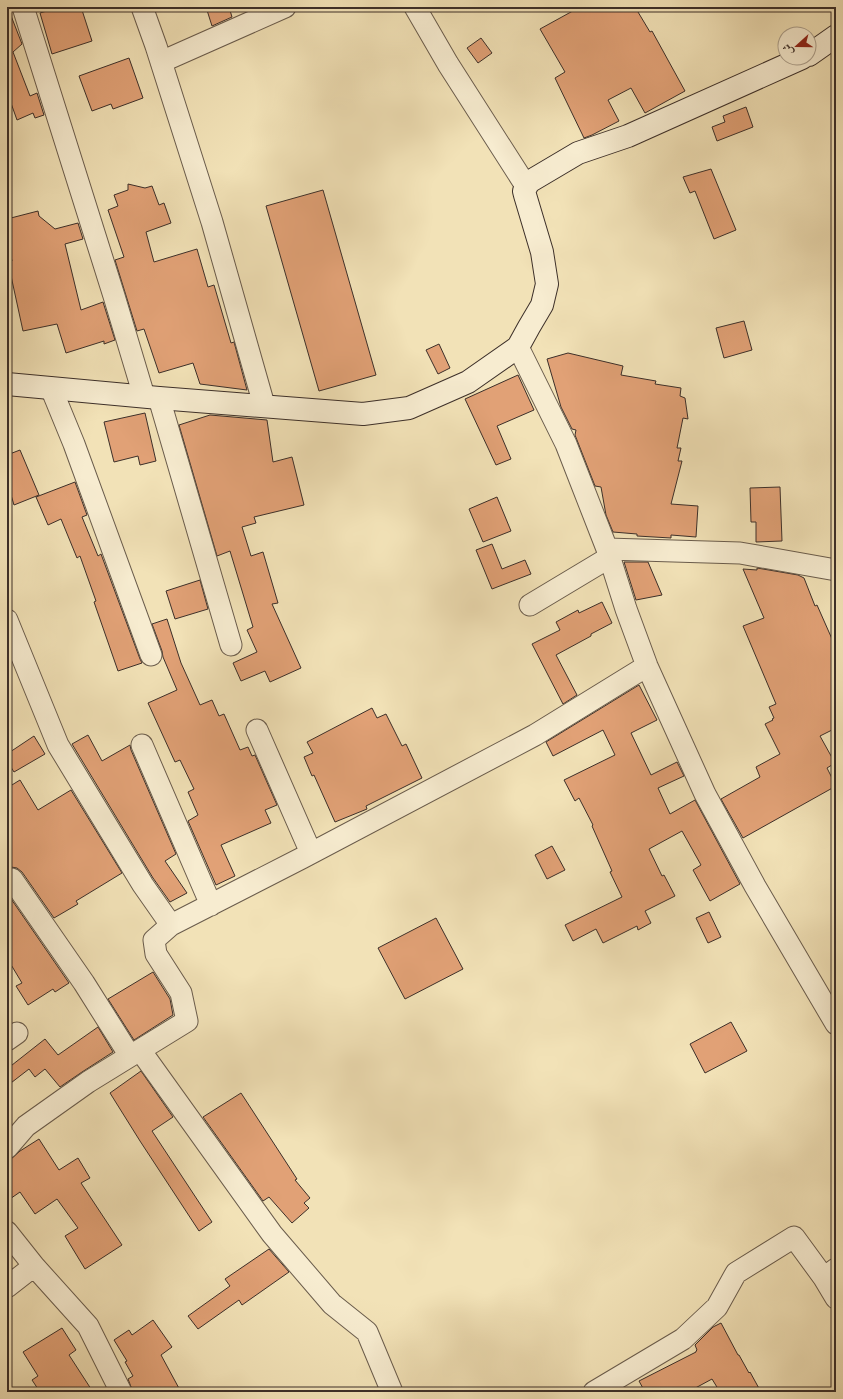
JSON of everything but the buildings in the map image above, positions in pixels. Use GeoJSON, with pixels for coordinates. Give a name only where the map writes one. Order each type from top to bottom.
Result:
{"type":"FeatureCollection","features":[{"type":"Feature","properties":{"kind":"street"},"geometry":{"type":"LineString","coordinates":[[22,7],[114,296],[152,397],[231,645]]}},
{"type":"Feature","properties":{"kind":"street"},"geometry":{"type":"LineString","coordinates":[[142,7],[212,222],[264,405]]}},
{"type":"Feature","properties":{"kind":"street"},"geometry":{"type":"LineString","coordinates":[[161,62],[285,7]]}},
{"type":"Feature","properties":{"kind":"street"},"geometry":{"type":"LineString","coordinates":[[415,7],[448,64],[526,186]]}},
{"type":"Feature","properties":{"kind":"street"},"geometry":{"type":"LineString","coordinates":[[817,49],[836,36]]}},
{"type":"Feature","properties":{"kind":"street"},"geometry":{"type":"LineString","coordinates":[[7,384],[363,414],[409,408],[468,382],[518,347],[542,305],[547,284],[542,252],[525,195],[526,186],[529,182],[535,177],[578,153],[628,136],[784,66]]}},
{"type":"Feature","properties":{"kind":"street"},"geometry":{"type":"LineString","coordinates":[[518,347],[566,444],[608,553],[626,609],[647,666],[705,794],[755,886],[836,1024]]}},
{"type":"Feature","properties":{"kind":"street"},"geometry":{"type":"LineString","coordinates":[[51,388],[74,444],[151,655]]}},
{"type":"Feature","properties":{"kind":"street"},"geometry":{"type":"LineString","coordinates":[[530,605],[608,553],[740,553],[836,570]]}},
{"type":"Feature","properties":{"kind":"street"},"geometry":{"type":"LineString","coordinates":[[7,620],[58,745],[143,884],[172,925]]}},
{"type":"Feature","properties":{"kind":"street"},"geometry":{"type":"LineString","coordinates":[[7,1148],[26,1126],[88,1082],[187,1021],[181,993],[156,954],[154,940],[172,925],[535,735],[647,666]]}},
{"type":"Feature","properties":{"kind":"street"},"geometry":{"type":"LineString","coordinates":[[257,730],[311,853]]}},
{"type":"Feature","properties":{"kind":"street"},"geometry":{"type":"LineString","coordinates":[[142,745],[211,905]]}},
{"type":"Feature","properties":{"kind":"street"},"geometry":{"type":"LineString","coordinates":[[12,879],[84,983],[135,1053],[272,1234],[332,1304],[368,1332],[392,1392]]}},
{"type":"Feature","properties":{"kind":"street"},"geometry":{"type":"LineString","coordinates":[[7,1232],[34,1266],[88,1326],[122,1392]]}},
{"type":"Feature","properties":{"kind":"street"},"geometry":{"type":"LineString","coordinates":[[594,1392],[683,1339],[717,1308],[736,1273],[794,1237],[830,1274],[836,1298]]}},
{"type":"Feature","properties":{"kind":"street"},"geometry":{"type":"LineString","coordinates":[[7,1287],[34,1266]]}}]}
